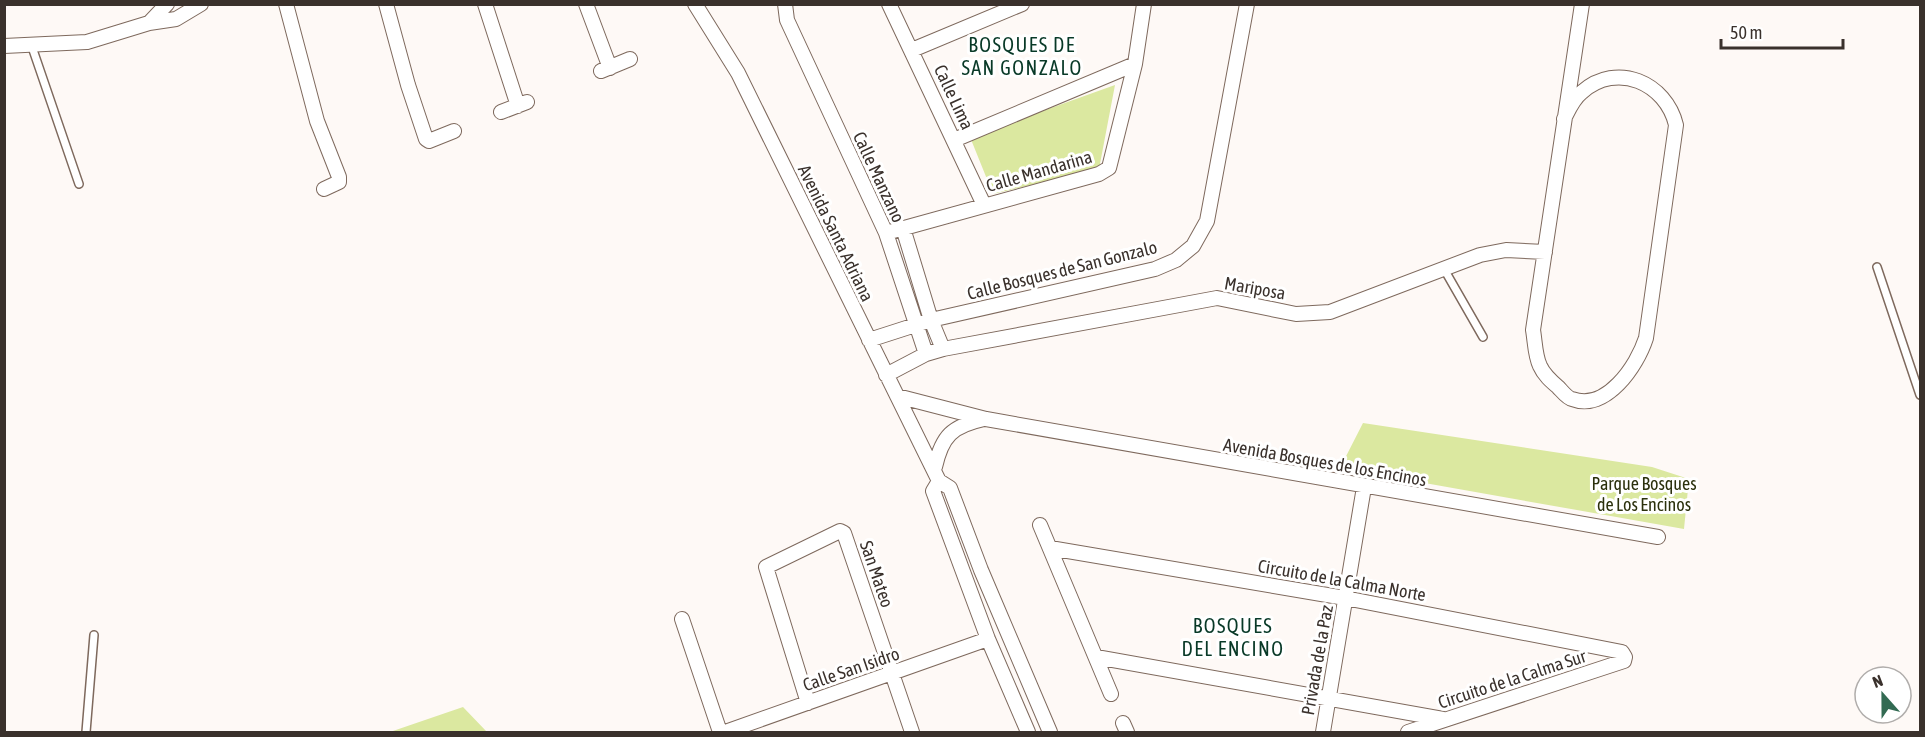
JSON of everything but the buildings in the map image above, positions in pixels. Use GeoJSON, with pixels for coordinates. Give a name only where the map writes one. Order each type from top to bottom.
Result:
{"type":"FeatureCollection","features":[{"type":"Feature","properties":{"kind":"street"},"geometry":{"type":"LineString","coordinates":[[149,23],[167,4]]}},
{"type":"Feature","properties":{"kind":"street"},"geometry":{"type":"LineString","coordinates":[[4,46],[87,42],[149,23],[176,19],[201,4]]}},
{"type":"Feature","properties":{"kind":"street"},"geometry":{"type":"LineString","coordinates":[[286,4],[317,121],[339,177],[339,182],[324,189]]}},
{"type":"Feature","properties":{"kind":"street"},"geometry":{"type":"LineString","coordinates":[[386,4],[405,75],[426,139],[429,141],[454,131]]}},
{"type":"Feature","properties":{"kind":"street"},"geometry":{"type":"LineString","coordinates":[[485,4],[523,104],[501,112]]}},
{"type":"Feature","properties":{"kind":"street"},"geometry":{"type":"LineString","coordinates":[[586,4],[605,69],[630,59]]}},
{"type":"Feature","properties":{"kind":"street","name":"Avenida Santa Adriana"},"geometry":{"type":"LineString","coordinates":[[694,4],[738,73],[868,340],[935,467],[939,481],[950,488],[981,570],[1050,732]]}},
{"type":"Feature","properties":{"kind":"street","name":"Calle Manzano"},"geometry":{"type":"LineString","coordinates":[[785,4],[787,20],[886,233],[924,322],[943,350]]}},
{"type":"Feature","properties":{"kind":"street","name":"Calle Lima"},"geometry":{"type":"LineString","coordinates":[[889,4],[984,205]]}},
{"type":"Feature","properties":{"kind":"street"},"geometry":{"type":"LineString","coordinates":[[912,50],[1022,4]]}},
{"type":"Feature","properties":{"kind":"street","name":"Calle Mandarina"},"geometry":{"type":"LineString","coordinates":[[886,233],[1100,174],[1109,168],[1135,64],[1144,4]]}},
{"type":"Feature","properties":{"kind":"street","name":"Calle Bosques de San Gonzalo"},"geometry":{"type":"LineString","coordinates":[[868,340],[924,322],[1155,269],[1176,260],[1193,246],[1209,211],[1247,4]]}},
{"type":"Feature","properties":{"kind":"street"},"geometry":{"type":"LineString","coordinates":[[1564,119],[1574,101],[1588,87],[1618,77],[1638,80],[1656,90],[1669,106],[1676,125],[1646,338],[1641,352],[1622,379],[1610,391],[1591,402],[1570,399],[1546,375],[1539,364],[1533,330],[1564,119],[1582,4]]}},
{"type":"Feature","properties":{"kind":"street"},"geometry":{"type":"LineString","coordinates":[[954,140],[1135,64]]}},
{"type":"Feature","properties":{"kind":"street","name":"Calle Manzano"},"geometry":{"type":"LineString","coordinates":[[903,228],[924,322],[926,354]]}},
{"type":"Feature","properties":{"kind":"street","name":"Mariposa"},"geometry":{"type":"LineString","coordinates":[[886,375],[926,354],[943,350],[1217,298],[1296,314],[1330,312],[1480,255],[1506,250],[1545,252]]}},
{"type":"Feature","properties":{"kind":"street","name":"Avenida Bosques de los Encinos"},"geometry":{"type":"LineString","coordinates":[[897,396],[986,419],[1658,537]]}},
{"type":"Feature","properties":{"kind":"street","name":"Avenida Bosques de los Encinos"},"geometry":{"type":"LineString","coordinates":[[935,467],[944,439],[951,432],[969,422],[986,419]]}},
{"type":"Feature","properties":{"kind":"street","name":"Avenida Santa Adriana"},"geometry":{"type":"LineString","coordinates":[[939,481],[933,491],[988,639],[1028,732]]}},
{"type":"Feature","properties":{"kind":"street","name":"Privada de la Paz"},"geometry":{"type":"LineString","coordinates":[[1323,732],[1364,487]]}},
{"type":"Feature","properties":{"kind":"street"},"geometry":{"type":"LineString","coordinates":[[1040,525],[1111,694]]}},
{"type":"Feature","properties":{"kind":"street","name":"San Mateo"},"geometry":{"type":"LineString","coordinates":[[808,703],[766,567],[837,532],[844,533],[891,674]]}},
{"type":"Feature","properties":{"kind":"street","name":"Circuito de la Calma Norte"},"geometry":{"type":"LineString","coordinates":[[1050,548],[1345,598],[1622,652],[1625,657]]}},
{"type":"Feature","properties":{"kind":"street"},"geometry":{"type":"LineString","coordinates":[[682,619],[720,732]]}},
{"type":"Feature","properties":{"kind":"street","name":"Calle San Isidro"},"geometry":{"type":"LineString","coordinates":[[725,732],[988,639]]}},
{"type":"Feature","properties":{"kind":"street"},"geometry":{"type":"LineString","coordinates":[[1096,657],[1446,719]]}},
{"type":"Feature","properties":{"kind":"street","name":"Circuito de la Calma Sur"},"geometry":{"type":"LineString","coordinates":[[1408,732],[1624,661],[1625,657]]}},
{"type":"Feature","properties":{"kind":"street"},"geometry":{"type":"LineString","coordinates":[[891,674],[912,732]]}},
{"type":"Feature","properties":{"kind":"lane"},"geometry":{"type":"LineString","coordinates":[[31,44],[79,183]]}},
{"type":"Feature","properties":{"kind":"lane"},"geometry":{"type":"LineString","coordinates":[[1877,267],[1920,394]]}},
{"type":"Feature","properties":{"kind":"lane"},"geometry":{"type":"LineString","coordinates":[[1444,269],[1483,337]]}},
{"type":"Feature","properties":{"kind":"lane"},"geometry":{"type":"LineString","coordinates":[[86,732],[94,635]]}},
{"type":"Feature","properties":{"kind":"green space"},"geometry":{"type":"Polygon","coordinates":[[[1115,85],[1099,169],[993,194],[970,137],[1115,85]]]}},
{"type":"Feature","properties":{"kind":"green space","name":"Parque Bosques de Los Encinos"},"geometry":{"type":"Polygon","coordinates":[[[1363,423],[1652,467],[1689,479],[1684,529],[1340,468],[1363,423]]]}},
{"type":"Feature","properties":{"kind":"green space"},"geometry":{"type":"Polygon","coordinates":[[[463,707],[487,732],[390,732],[463,707]]]}},
{"type":"Feature","properties":{"kind":"district","name":"BOSQUES DE SAN GONZALO"},"geometry":{"type":"Point","coordinates":[1022,56]}},
{"type":"Feature","properties":{"kind":"district","name":"BOSQUES DEL ENCINO"},"geometry":{"type":"Point","coordinates":[1233,636]}}]}
